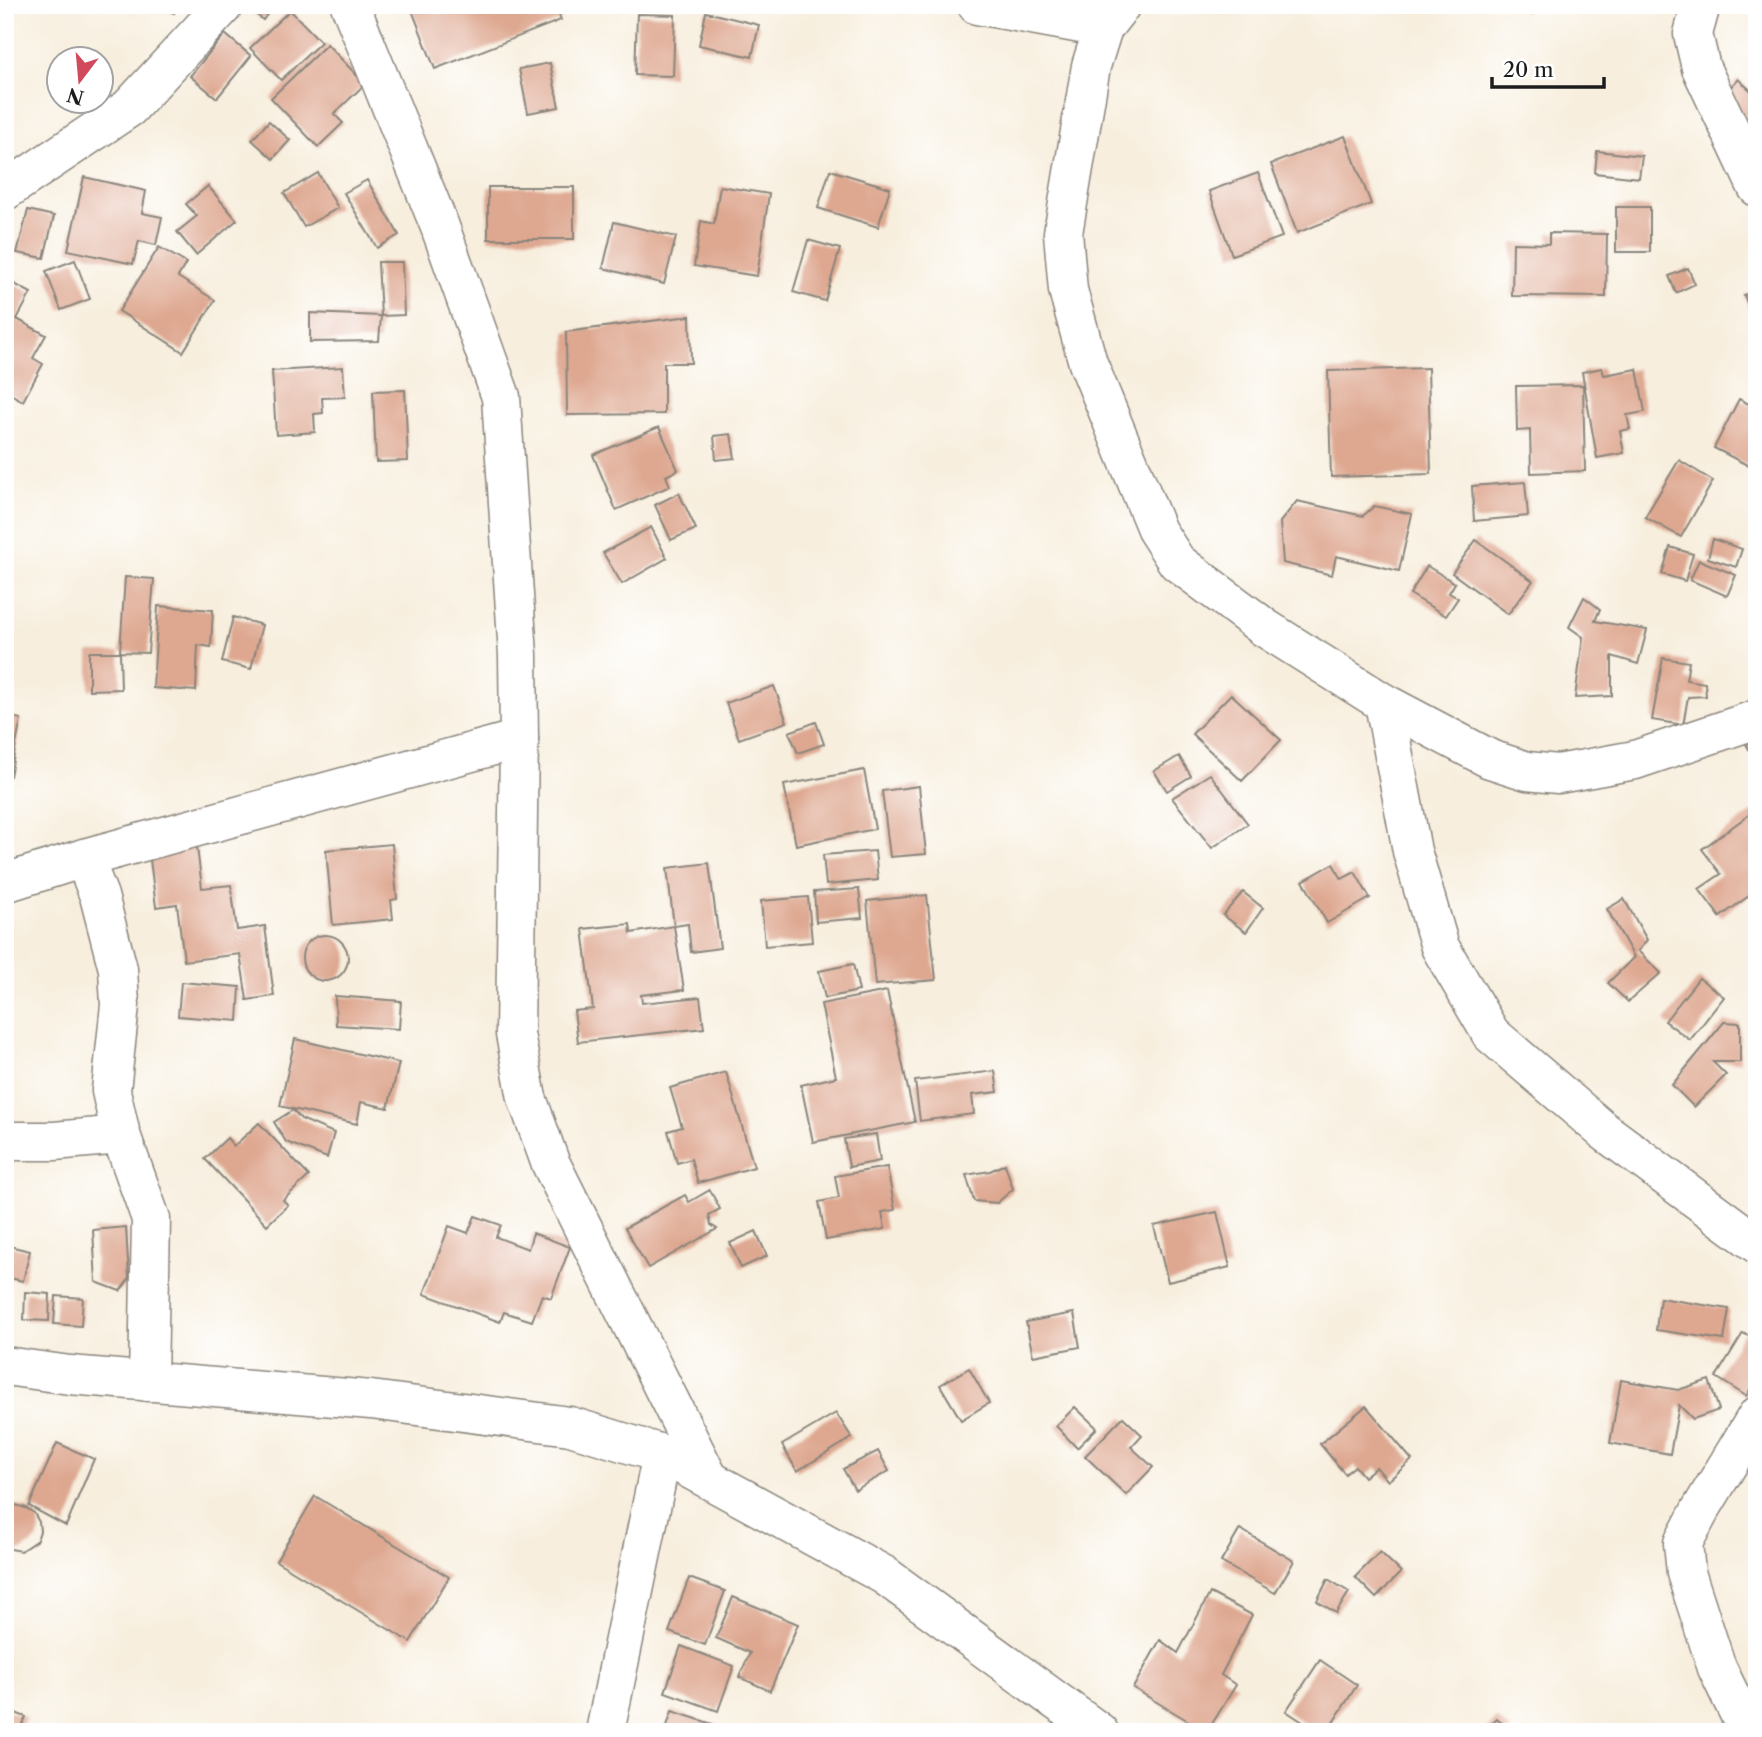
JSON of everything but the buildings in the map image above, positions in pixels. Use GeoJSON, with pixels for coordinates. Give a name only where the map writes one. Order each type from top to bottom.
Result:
{"type":"FeatureCollection","features":[{"type":"Feature","properties":{"kind":"street"},"geometry":{"type":"LineString","coordinates":[[5,191],[129,108],[224,5]]}},
{"type":"Feature","properties":{"kind":"street"},"geometry":{"type":"LineString","coordinates":[[350,5],[440,227],[501,397],[518,655],[515,1034],[527,1098],[550,1162],[709,1479]]}},
{"type":"Feature","properties":{"kind":"street"},"geometry":{"type":"LineString","coordinates":[[977,5],[1058,22],[1112,17],[1091,66],[1063,233],[1068,290],[1088,363],[1157,531],[1177,562],[1265,628],[1384,703],[1490,759],[1527,771],[1558,774],[1635,760],[1757,719]]}},
{"type":"Feature","properties":{"kind":"street"},"geometry":{"type":"LineString","coordinates":[[1701,5],[1693,34],[1701,68],[1757,187]]}},
{"type":"Feature","properties":{"kind":"street"},"geometry":{"type":"LineString","coordinates":[[1384,703],[1412,851],[1440,947],[1491,1034],[1605,1132],[1757,1244]]}},
{"type":"Feature","properties":{"kind":"street"},"geometry":{"type":"LineString","coordinates":[[5,883],[84,858],[519,739]]}},
{"type":"Feature","properties":{"kind":"street"},"geometry":{"type":"LineString","coordinates":[[84,858],[99,896],[118,970],[120,1005],[111,1091],[121,1135],[151,1219],[148,1382]]}},
{"type":"Feature","properties":{"kind":"street"},"geometry":{"type":"LineString","coordinates":[[5,1141],[54,1141],[121,1135]]}},
{"type":"Feature","properties":{"kind":"street"},"geometry":{"type":"LineString","coordinates":[[5,1366],[70,1375],[372,1400],[570,1426],[662,1454],[884,1575],[1099,1732]]}},
{"type":"Feature","properties":{"kind":"street"},"geometry":{"type":"LineString","coordinates":[[1748,1732],[1717,1668],[1686,1573],[1684,1543],[1701,1509],[1757,1416]]}},
{"type":"Feature","properties":{"kind":"street"},"geometry":{"type":"LineString","coordinates":[[605,1732],[662,1454]]}}]}
